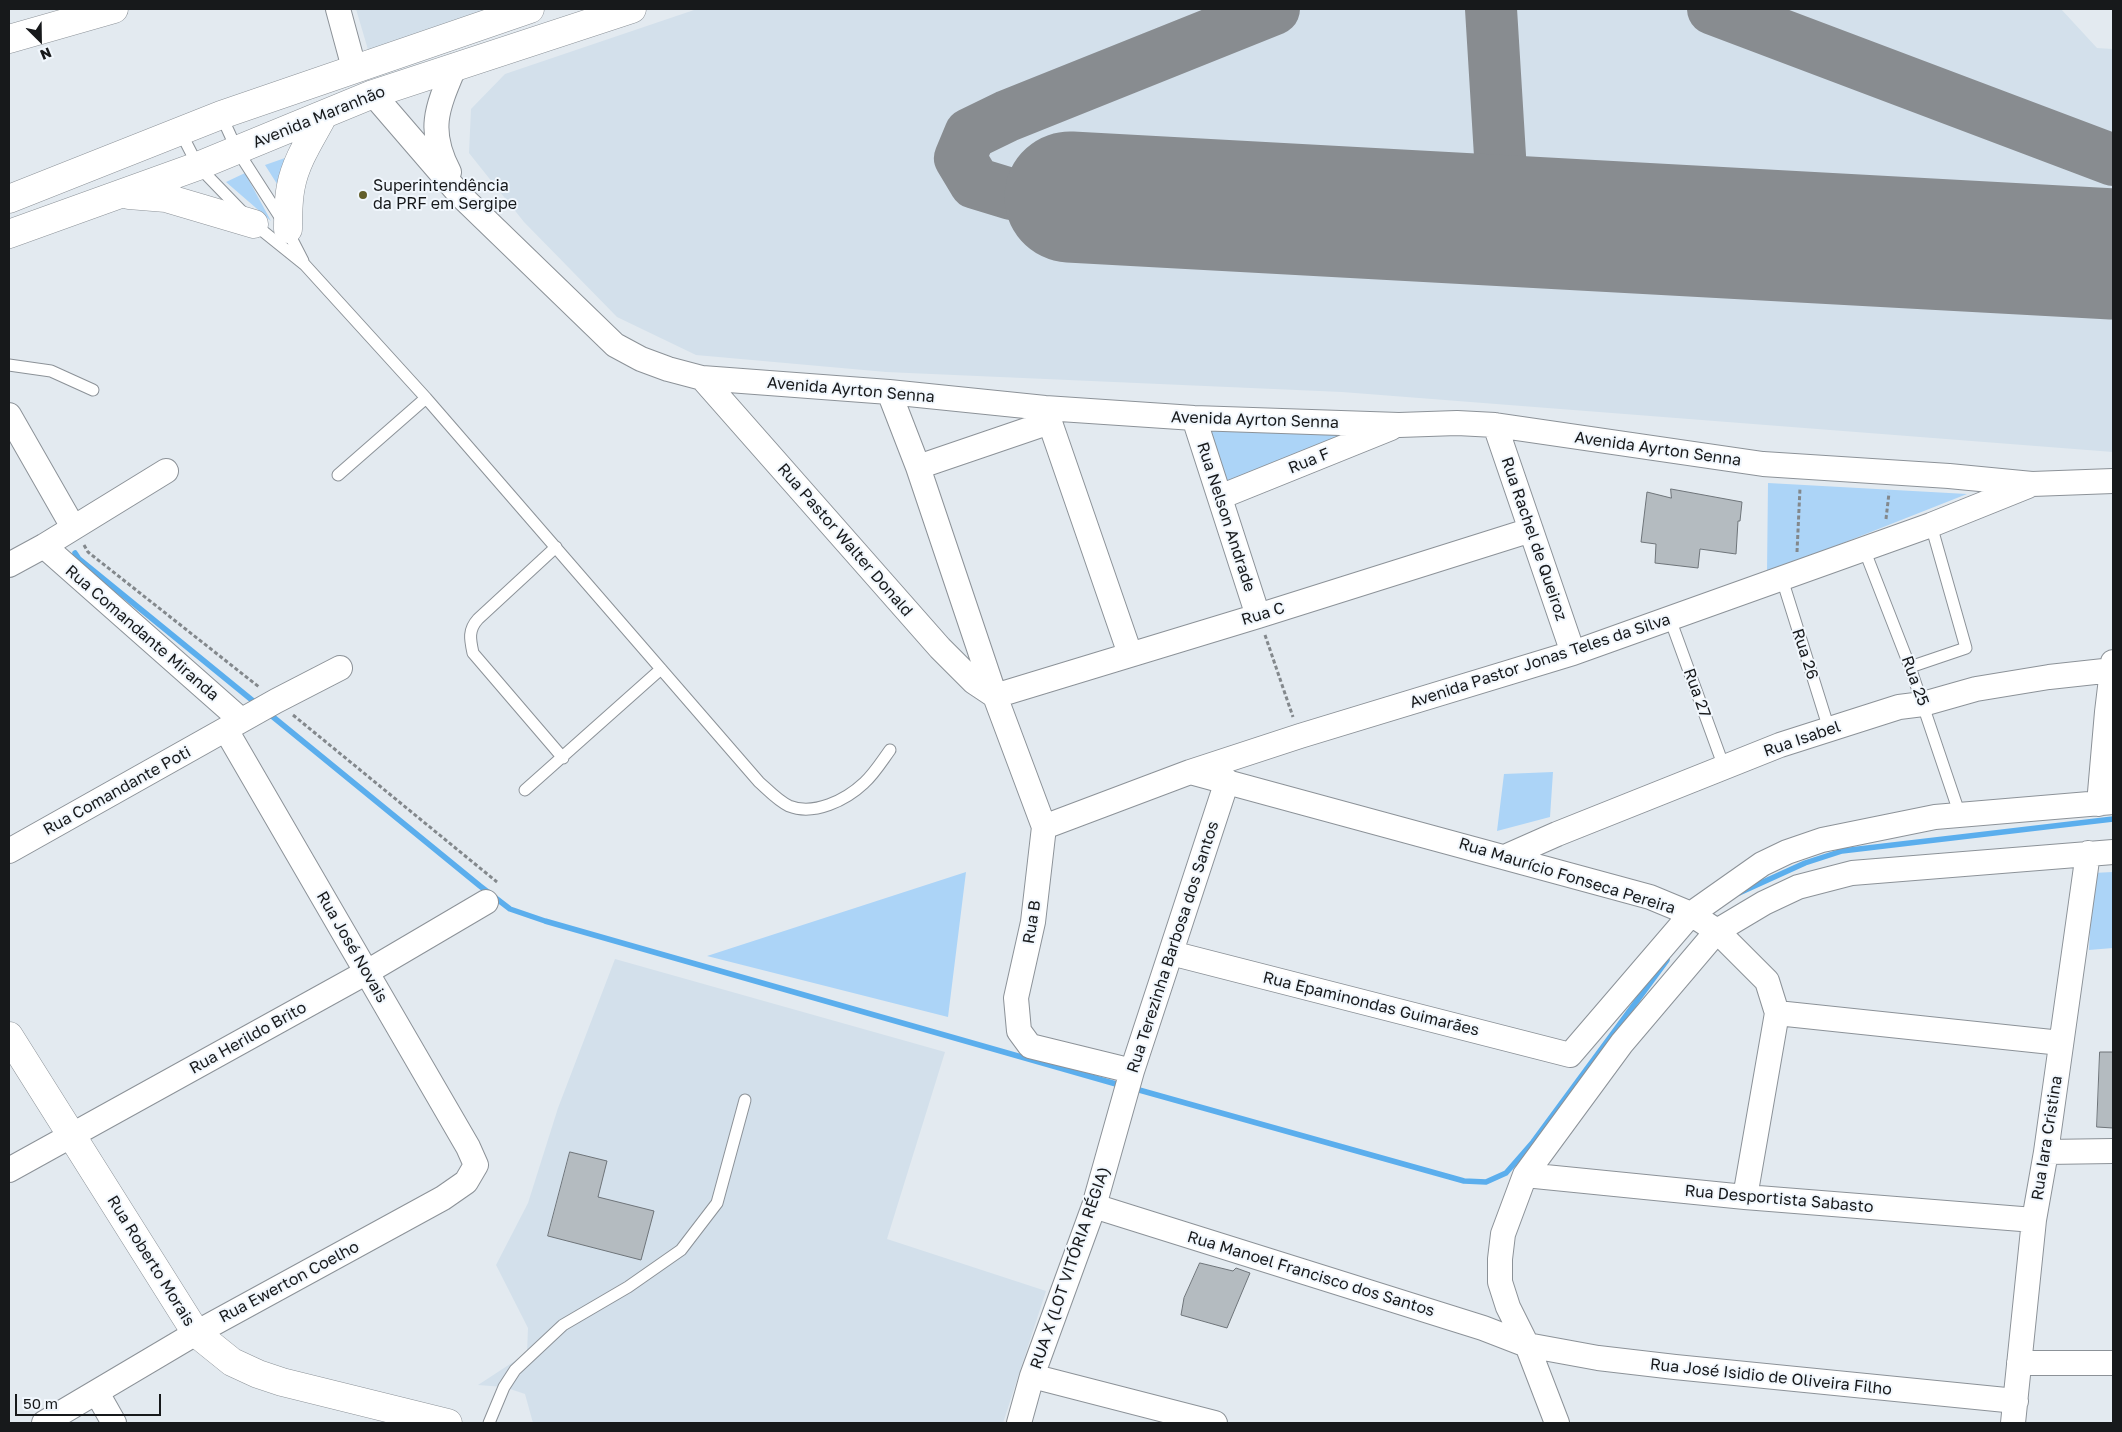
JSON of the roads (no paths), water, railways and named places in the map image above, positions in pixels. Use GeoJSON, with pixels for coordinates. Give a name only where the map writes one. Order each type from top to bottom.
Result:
{"type":"FeatureCollection","features":[{"type":"Feature","properties":{"kind":"main road"},"geometry":{"type":"LineString","coordinates":[[9,39],[114,9]]}},
{"type":"Feature","properties":{"kind":"main road","name":"Avenida Maranhão"},"geometry":{"type":"LineString","coordinates":[[9,199],[221,115],[530,9]]}},
{"type":"Feature","properties":{"kind":"main road","name":"Avenida Maranhão"},"geometry":{"type":"LineString","coordinates":[[9,234],[198,166],[373,94],[632,9]]}},
{"type":"Feature","properties":{"kind":"main road"},"geometry":{"type":"LineString","coordinates":[[288,230],[289,196],[298,161],[324,114]]}},
{"type":"Feature","properties":{"kind":"main road"},"geometry":{"type":"LineString","coordinates":[[117,194],[166,198],[254,224]]}},
{"type":"Feature","properties":{"kind":"main road","name":"Rua Roberto Morais"},"geometry":{"type":"LineString","coordinates":[[9,1036],[196,1333],[222,1356],[258,1374],[282,1382],[448,1423]]}},
{"type":"Feature","properties":{"kind":"street"},"geometry":{"type":"LineString","coordinates":[[338,9],[354,68]]}},
{"type":"Feature","properties":{"kind":"street","name":"Avenida Ayrton Senna"},"geometry":{"type":"LineString","coordinates":[[454,68],[442,97],[435,126],[444,162],[462,196]]}},
{"type":"Feature","properties":{"kind":"street","name":"Avenida Ayrton Senna"},"geometry":{"type":"LineString","coordinates":[[373,94],[462,196],[615,345],[650,362],[702,378],[889,392],[1048,415],[1399,425],[1457,423],[1495,425],[1763,464],[1891,472],[2032,484],[2113,480]]}},
{"type":"Feature","properties":{"kind":"street","name":"Rua Pastor Walter Donald"},"geometry":{"type":"LineString","coordinates":[[702,378],[940,648],[974,682],[995,696]]}},
{"type":"Feature","properties":{"kind":"street","name":"Rua B"},"geometry":{"type":"LineString","coordinates":[[889,392],[918,467],[995,696],[1044,827],[1034,922],[1016,998],[1019,1032],[1030,1046],[1132,1071]]}},
{"type":"Feature","properties":{"kind":"street"},"geometry":{"type":"LineString","coordinates":[[9,415],[73,527]]}},
{"type":"Feature","properties":{"kind":"street"},"geometry":{"type":"LineString","coordinates":[[918,467],[1048,415],[1130,654]]}},
{"type":"Feature","properties":{"kind":"street","name":"Rua Nelson Andrade"},"geometry":{"type":"LineString","coordinates":[[1194,418],[1258,616]]}},
{"type":"Feature","properties":{"kind":"street","name":"Rua F"},"geometry":{"type":"LineString","coordinates":[[1220,497],[1399,425]]}},
{"type":"Feature","properties":{"kind":"street","name":"Rua Rachel de Queiroz"},"geometry":{"type":"LineString","coordinates":[[1495,425],[1573,653]]}},
{"type":"Feature","properties":{"kind":"street"},"geometry":{"type":"LineString","coordinates":[[9,565],[44,546],[166,471]]}},
{"type":"Feature","properties":{"kind":"street","name":"Avenida Pastor Jonas Teles da Silva"},"geometry":{"type":"LineString","coordinates":[[1044,827],[1190,772],[1300,736],[1573,653],[1931,525],[2032,484]]}},
{"type":"Feature","properties":{"kind":"street","name":"Rua C"},"geometry":{"type":"LineString","coordinates":[[995,696],[1531,530]]}},
{"type":"Feature","properties":{"kind":"street","name":"Rua Comandante Miranda"},"geometry":{"type":"LineString","coordinates":[[44,546],[233,725]]}},
{"type":"Feature","properties":{"kind":"street"},"geometry":{"type":"LineString","coordinates":[[1691,914],[1762,864],[1822,840],[1935,817],[2106,803],[2107,712],[2113,662]]}},
{"type":"Feature","properties":{"kind":"street","name":"Rua Comandante Poti"},"geometry":{"type":"LineString","coordinates":[[9,851],[276,700],[340,668]]}},
{"type":"Feature","properties":{"kind":"street","name":"Rua Isabel"},"geometry":{"type":"LineString","coordinates":[[1505,856],[1780,744],[1899,707],[1923,704],[1976,689],[2049,677],[2113,670]]}},
{"type":"Feature","properties":{"kind":"street","name":"Rua José Novais"},"geometry":{"type":"LineString","coordinates":[[233,725],[367,972],[468,1146],[476,1165]]}},
{"type":"Feature","properties":{"kind":"street","name":"Rua Maurício Fonseca Pereira"},"geometry":{"type":"LineString","coordinates":[[1190,772],[1505,856],[1650,898],[1691,914],[1716,932],[1767,981],[1777,1012],[1745,1196]]}},
{"type":"Feature","properties":{"kind":"street","name":"Rua Terezinha Barbosa dos Santos"},"geometry":{"type":"LineString","coordinates":[[1120,1112],[1227,781]]}},
{"type":"Feature","properties":{"kind":"street"},"geometry":{"type":"LineString","coordinates":[[1558,1423],[1527,1345],[1508,1307],[1500,1282],[1503,1234],[1525,1174],[1622,1042],[1716,932],[1764,903],[1798,887],[1852,873],[2113,852]]}},
{"type":"Feature","properties":{"kind":"street","name":"Rua Iara Cristina"},"geometry":{"type":"LineString","coordinates":[[2015,1412],[2034,1220],[2046,1152],[2088,853]]}},
{"type":"Feature","properties":{"kind":"street","name":"Rua Herildo Brito"},"geometry":{"type":"LineString","coordinates":[[9,1170],[367,972],[486,902]]}},
{"type":"Feature","properties":{"kind":"street","name":"Rua Epaminondas Guimarães"},"geometry":{"type":"LineString","coordinates":[[1172,952],[1570,1055],[1691,914]]}},
{"type":"Feature","properties":{"kind":"street"},"geometry":{"type":"LineString","coordinates":[[1777,1012],[2061,1043]]}},
{"type":"Feature","properties":{"kind":"street","name":"RUA X (LOT VITÓRIA RÉGIA)"},"geometry":{"type":"LineString","coordinates":[[1019,1423],[1032,1376],[1094,1206],[1120,1112]]}},
{"type":"Feature","properties":{"kind":"street"},"geometry":{"type":"LineString","coordinates":[[2046,1152],[2113,1152]]}},
{"type":"Feature","properties":{"kind":"street","name":"Rua Ewerton Coelho"},"geometry":{"type":"LineString","coordinates":[[44,1423],[196,1333],[443,1198],[466,1182],[476,1165]]}},
{"type":"Feature","properties":{"kind":"street","name":"Rua Desportista Sabasto"},"geometry":{"type":"LineString","coordinates":[[1525,1174],[1745,1196],[2034,1220]]}},
{"type":"Feature","properties":{"kind":"street","name":"Rua Manoel Francisco dos Santos"},"geometry":{"type":"LineString","coordinates":[[1094,1206],[1460,1321],[1527,1345]]}},
{"type":"Feature","properties":{"kind":"street","name":"Rua José Isidio de Oliveira Filho"},"geometry":{"type":"LineString","coordinates":[[1527,1345],[1598,1358],[2015,1412]]}},
{"type":"Feature","properties":{"kind":"street"},"geometry":{"type":"LineString","coordinates":[[2019,1363],[2113,1363]]}},
{"type":"Feature","properties":{"kind":"street"},"geometry":{"type":"LineString","coordinates":[[1032,1376],[1215,1423]]}},
{"type":"Feature","properties":{"kind":"street"},"geometry":{"type":"LineString","coordinates":[[97,1393],[114,1423]]}},
{"type":"Feature","properties":{"kind":"lane"},"geometry":{"type":"LineString","coordinates":[[221,115],[237,150],[288,230],[305,264]]}},
{"type":"Feature","properties":{"kind":"lane"},"geometry":{"type":"LineString","coordinates":[[180,131],[198,166],[254,224],[305,264],[426,398],[759,782],[789,806],[802,809],[821,807],[852,793],[865,782],[890,750]]}},
{"type":"Feature","properties":{"kind":"lane"},"geometry":{"type":"LineString","coordinates":[[9,364],[51,371],[93,390]]}},
{"type":"Feature","properties":{"kind":"lane"},"geometry":{"type":"LineString","coordinates":[[338,476],[426,398]]}},
{"type":"Feature","properties":{"kind":"lane"},"geometry":{"type":"LineString","coordinates":[[1910,667],[1966,648],[1931,525]]}},
{"type":"Feature","properties":{"kind":"lane","name":"Rua 25"},"geometry":{"type":"LineString","coordinates":[[1874,545],[1910,667],[1960,815]]}},
{"type":"Feature","properties":{"kind":"lane"},"geometry":{"type":"LineString","coordinates":[[556,547],[478,619],[471,627],[470,637],[473,653],[562,758]]}},
{"type":"Feature","properties":{"kind":"lane","name":"Rua 26"},"geometry":{"type":"LineString","coordinates":[[1789,576],[1829,729]]}},
{"type":"Feature","properties":{"kind":"lane","name":"Rua 27"},"geometry":{"type":"LineString","coordinates":[[1670,619],[1724,767]]}},
{"type":"Feature","properties":{"kind":"lane"},"geometry":{"type":"LineString","coordinates":[[525,790],[661,669]]}},
{"type":"Feature","properties":{"kind":"lane"},"geometry":{"type":"LineString","coordinates":[[489,1423],[504,1387],[515,1370],[563,1326],[628,1287],[681,1250],[717,1203],[745,1100]]}},
{"type":"Feature","properties":{"kind":"waterway"},"geometry":{"type":"LineString","coordinates":[[75,553],[79,559],[258,705]]}},
{"type":"Feature","properties":{"kind":"waterway"},"geometry":{"type":"LineString","coordinates":[[267,712],[510,909],[545,921],[1123,1086]]}},
{"type":"Feature","properties":{"kind":"waterway"},"geometry":{"type":"LineString","coordinates":[[1739,893],[1805,863],[1842,851],[2113,819]]}},
{"type":"Feature","properties":{"kind":"waterway"},"geometry":{"type":"LineString","coordinates":[[1132,1088],[1464,1181],[1486,1182],[1506,1173],[1533,1142],[1667,960]]}},
{"type":"Feature","properties":{"kind":"place","name":"Superintendência da PRF em Sergipe"},"geometry":{"type":"Point","coordinates":[363,195]}}]}
